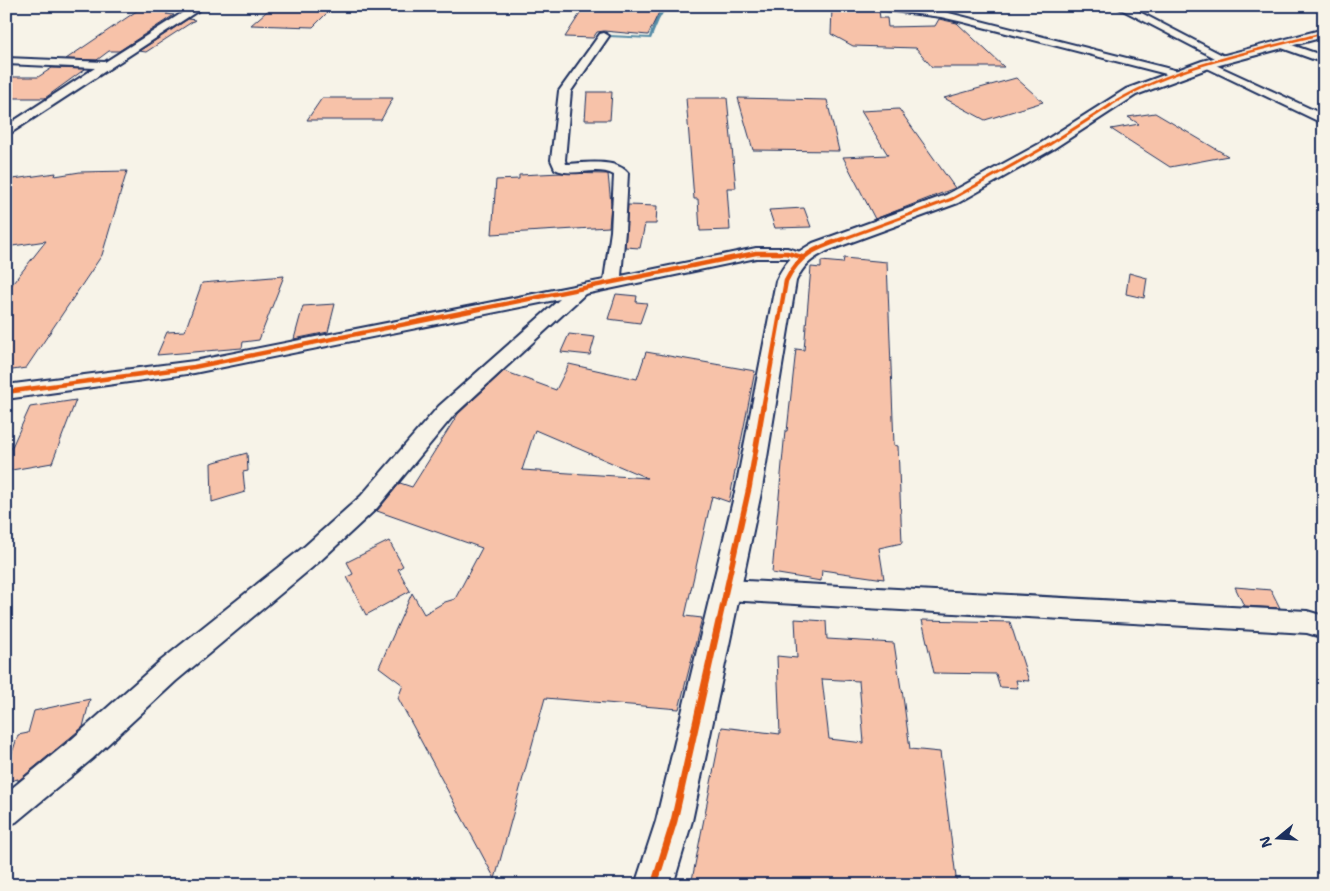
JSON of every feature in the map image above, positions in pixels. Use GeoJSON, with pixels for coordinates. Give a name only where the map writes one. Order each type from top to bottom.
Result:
{"type":"FeatureCollection","features":[{"type":"Feature","properties":{"kind":"street"},"geometry":{"type":"LineString","coordinates":[[6,132],[107,64],[200,6]]}},
{"type":"Feature","properties":{"kind":"street"},"geometry":{"type":"LineString","coordinates":[[877,6],[941,14],[964,19],[1178,74]]}},
{"type":"Feature","properties":{"kind":"street"},"geometry":{"type":"LineString","coordinates":[[1120,6],[1225,59]]}},
{"type":"Feature","properties":{"kind":"street"},"geometry":{"type":"LineString","coordinates":[[654,885],[674,821],[727,590],[749,488],[786,281],[792,268],[802,257],[820,247],[952,199],[1047,146],[1131,92],[1207,64],[1324,34]]}},
{"type":"Feature","properties":{"kind":"street"},"geometry":{"type":"LineString","coordinates":[[604,36],[565,91],[558,160],[560,166],[564,168],[607,168],[616,169],[621,173],[618,231],[612,284]]}},
{"type":"Feature","properties":{"kind":"street"},"geometry":{"type":"LineString","coordinates":[[1280,44],[1324,60]]}},
{"type":"Feature","properties":{"kind":"street"},"geometry":{"type":"LineString","coordinates":[[6,61],[107,64]]}},
{"type":"Feature","properties":{"kind":"street"},"geometry":{"type":"LineString","coordinates":[[1207,64],[1324,120]]}},
{"type":"Feature","properties":{"kind":"street"},"geometry":{"type":"LineString","coordinates":[[6,392],[194,367],[612,284],[756,253],[787,253],[802,257]]}},
{"type":"Feature","properties":{"kind":"street"},"geometry":{"type":"LineString","coordinates":[[6,812],[82,749],[167,672],[313,553],[369,502],[446,412],[580,290]]}},
{"type":"Feature","properties":{"kind":"street"},"geometry":{"type":"LineString","coordinates":[[727,590],[1307,622],[1324,627]]}},
{"type":"Feature","properties":{"kind":"building"},"geometry":{"type":"Polygon","coordinates":[[[273,6],[334,6],[313,27],[251,25],[273,6]]]}},
{"type":"Feature","properties":{"kind":"building"},"geometry":{"type":"Polygon","coordinates":[[[585,6],[662,6],[648,35],[604,31],[597,32],[593,38],[565,37],[585,6]]]}},
{"type":"Feature","properties":{"kind":"building"},"geometry":{"type":"Polygon","coordinates":[[[141,8],[173,10],[166,14],[174,15],[119,51],[109,51],[97,60],[66,59],[141,8]]]}},
{"type":"Feature","properties":{"kind":"building"},"geometry":{"type":"Polygon","coordinates":[[[832,8],[879,11],[880,18],[887,18],[888,27],[935,26],[939,19],[957,23],[1004,67],[932,67],[916,48],[853,46],[831,34],[832,8]]]}},
{"type":"Feature","properties":{"kind":"building"},"geometry":{"type":"Polygon","coordinates":[[[188,19],[195,20],[146,52],[139,51],[188,19]]]}},
{"type":"Feature","properties":{"kind":"building"},"geometry":{"type":"Polygon","coordinates":[[[52,68],[85,69],[45,98],[6,98],[6,77],[38,77],[52,68]]]}},
{"type":"Feature","properties":{"kind":"building"},"geometry":{"type":"Polygon","coordinates":[[[1016,78],[1043,102],[985,120],[944,98],[1016,78]]]}},
{"type":"Feature","properties":{"kind":"building"},"geometry":{"type":"Polygon","coordinates":[[[587,92],[612,92],[610,120],[585,120],[587,92]]]}},
{"type":"Feature","properties":{"kind":"building"},"geometry":{"type":"Polygon","coordinates":[[[322,98],[393,98],[381,120],[307,120],[322,98]]]}},
{"type":"Feature","properties":{"kind":"building"},"geometry":{"type":"Polygon","coordinates":[[[686,98],[727,98],[736,188],[727,188],[730,230],[700,231],[698,199],[694,199],[686,98]]]}},
{"type":"Feature","properties":{"kind":"building"},"geometry":{"type":"Polygon","coordinates":[[[738,98],[827,100],[839,151],[753,150],[738,98]]]}},
{"type":"Feature","properties":{"kind":"building"},"geometry":{"type":"Polygon","coordinates":[[[899,109],[955,188],[875,219],[843,157],[888,155],[861,111],[899,109]]]}},
{"type":"Feature","properties":{"kind":"building"},"geometry":{"type":"Polygon","coordinates":[[[1155,113],[1228,156],[1170,167],[1111,129],[1139,124],[1128,117],[1155,113]]]}},
{"type":"Feature","properties":{"kind":"building"},"geometry":{"type":"Polygon","coordinates":[[[127,171],[102,255],[26,368],[6,371],[6,292],[46,241],[6,247],[6,180],[56,173],[55,176],[80,172],[127,171]]]}},
{"type":"Feature","properties":{"kind":"building"},"geometry":{"type":"Polygon","coordinates":[[[561,173],[608,174],[611,204],[609,227],[492,234],[496,180],[519,179],[519,175],[561,173]]]}},
{"type":"Feature","properties":{"kind":"building"},"geometry":{"type":"Polygon","coordinates":[[[628,205],[657,206],[656,224],[645,224],[640,248],[625,247],[628,205]]]}},
{"type":"Feature","properties":{"kind":"building"},"geometry":{"type":"Polygon","coordinates":[[[804,208],[811,227],[775,228],[769,210],[804,208]]]}},
{"type":"Feature","properties":{"kind":"building"},"geometry":{"type":"Polygon","coordinates":[[[844,258],[887,262],[894,445],[898,446],[902,543],[879,548],[884,579],[822,570],[821,581],[772,573],[785,431],[787,431],[796,349],[804,350],[811,267],[821,268],[821,261],[843,263],[844,258]]]}},
{"type":"Feature","properties":{"kind":"building"},"geometry":{"type":"Polygon","coordinates":[[[1129,273],[1147,278],[1144,298],[1126,294],[1129,273]]]}},
{"type":"Feature","properties":{"kind":"building"},"geometry":{"type":"Polygon","coordinates":[[[284,276],[259,340],[243,342],[242,348],[157,355],[167,332],[185,331],[202,283],[284,276]]]}},
{"type":"Feature","properties":{"kind":"building"},"geometry":{"type":"Polygon","coordinates":[[[616,294],[637,296],[636,302],[647,303],[640,323],[608,319],[616,294]]]}},
{"type":"Feature","properties":{"kind":"building"},"geometry":{"type":"Polygon","coordinates":[[[335,304],[328,332],[294,339],[303,306],[335,304]]]}},
{"type":"Feature","properties":{"kind":"building"},"geometry":{"type":"Polygon","coordinates":[[[569,334],[595,337],[590,355],[561,352],[569,334]]]}},
{"type":"Feature","properties":{"kind":"building"},"geometry":{"type":"Polygon","coordinates":[[[646,352],[755,371],[729,502],[712,496],[685,616],[702,618],[679,709],[545,698],[495,879],[398,698],[403,685],[379,667],[412,593],[424,614],[445,602],[455,599],[482,548],[377,511],[400,483],[412,487],[458,414],[504,371],[556,390],[569,364],[637,379],[646,352]],[[535,430],[522,470],[647,478],[535,430]]]}},
{"type":"Feature","properties":{"kind":"building"},"geometry":{"type":"Polygon","coordinates":[[[76,400],[52,463],[6,471],[6,450],[11,449],[30,407],[76,400]]]}},
{"type":"Feature","properties":{"kind":"building"},"geometry":{"type":"Polygon","coordinates":[[[247,453],[248,471],[243,472],[245,492],[212,502],[211,463],[247,453]]]}},
{"type":"Feature","properties":{"kind":"building"},"geometry":{"type":"Polygon","coordinates":[[[389,541],[403,566],[398,569],[410,591],[366,615],[347,577],[353,574],[347,562],[389,541]]]}},
{"type":"Feature","properties":{"kind":"building"},"geometry":{"type":"Polygon","coordinates":[[[1235,587],[1271,590],[1280,608],[1244,606],[1235,587]]]}},
{"type":"Feature","properties":{"kind":"building"},"geometry":{"type":"Polygon","coordinates":[[[795,619],[826,621],[827,639],[894,643],[910,749],[940,752],[957,885],[691,885],[722,727],[780,734],[777,656],[797,658],[795,619]],[[822,679],[829,739],[864,743],[859,681],[822,679]]]}},
{"type":"Feature","properties":{"kind":"building"},"geometry":{"type":"Polygon","coordinates":[[[922,620],[1010,622],[1029,681],[1016,680],[1018,688],[1000,687],[996,674],[934,673],[922,620]]]}},
{"type":"Feature","properties":{"kind":"building"},"geometry":{"type":"Polygon","coordinates":[[[90,699],[83,727],[18,781],[18,779],[6,782],[6,771],[18,735],[28,733],[34,711],[90,699]]]}},
{"type":"Feature","properties":{"kind":"waterway"},"geometry":{"type":"LineString","coordinates":[[609,36],[650,38],[657,20],[666,6]]}},
{"type":"Feature","properties":{"kind":"waterway"},"geometry":{"type":"LineString","coordinates":[[869,6],[882,8]]}},
{"type":"Feature","properties":{"kind":"cycle path"},"geometry":{"type":"LineString","coordinates":[[654,885],[674,821],[749,488],[786,281],[792,268],[802,257],[820,247],[952,199],[1047,146],[1131,92],[1207,64],[1324,33]]}},
{"type":"Feature","properties":{"kind":"cycle path"},"geometry":{"type":"LineString","coordinates":[[6,392],[194,367],[756,253],[787,253],[802,257]]}}]}
